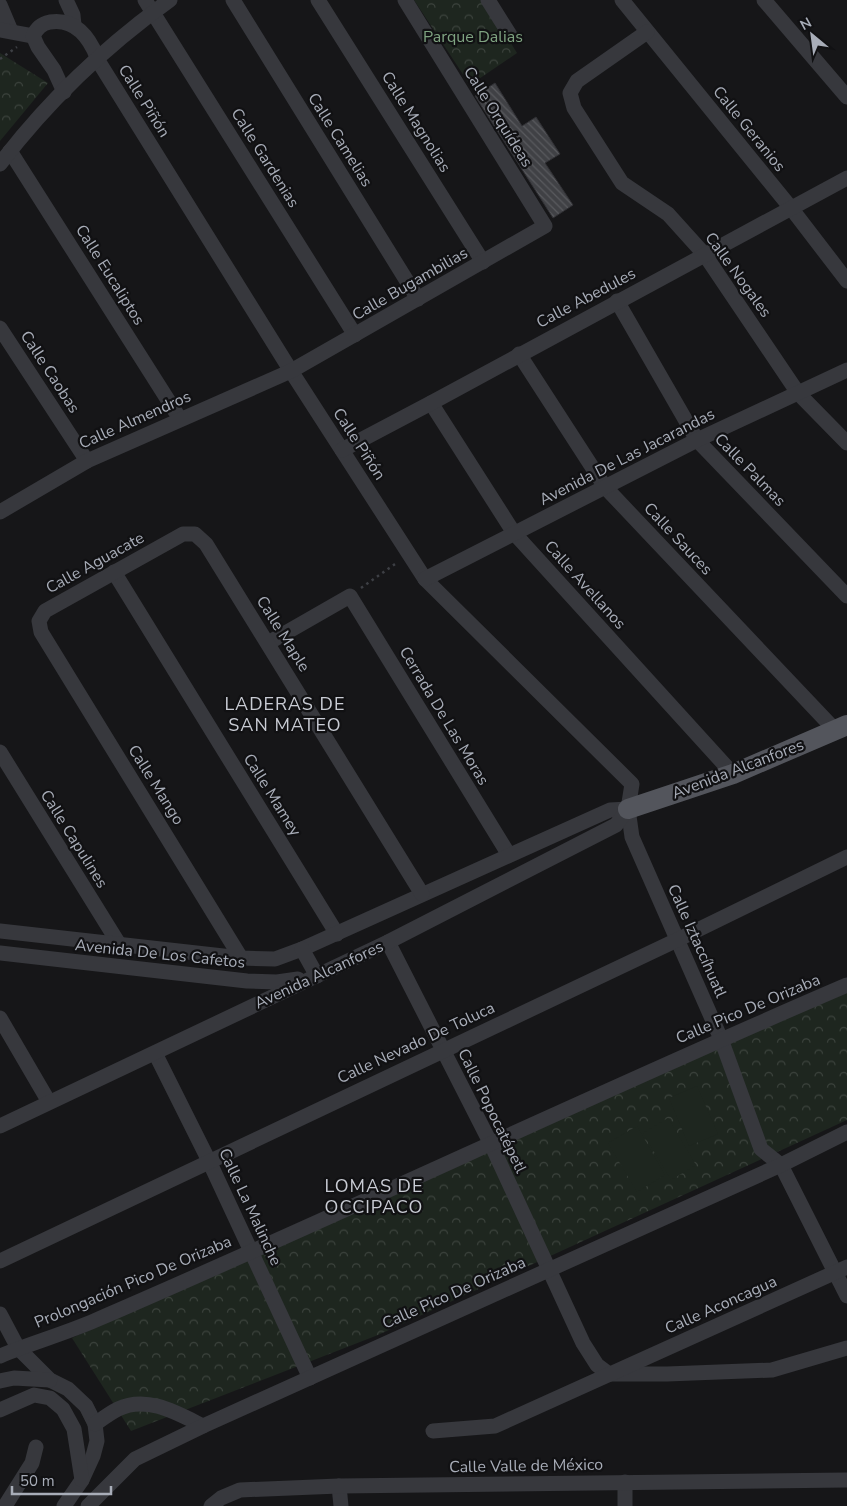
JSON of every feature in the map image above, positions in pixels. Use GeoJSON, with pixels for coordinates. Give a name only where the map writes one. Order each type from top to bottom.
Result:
{"type":"FeatureCollection","features":[{"type":"Feature","properties":{"kind":"main road","name":"Avenida Alcanfores"},"geometry":{"type":"LineString","coordinates":[[628,809],[733,774],[841,728]]}},
{"type":"Feature","properties":{"kind":"street"},"geometry":{"type":"LineString","coordinates":[[64,92],[54,70],[38,47],[33,36],[36,29],[45,23],[60,20],[74,25],[73,15],[66,0]]}},
{"type":"Feature","properties":{"kind":"street"},"geometry":{"type":"LineString","coordinates":[[0,164],[64,92],[149,6],[170,0]]}},
{"type":"Feature","properties":{"kind":"street","name":"Calle Camelias"},"geometry":{"type":"LineString","coordinates":[[233,0],[418,299]]}},
{"type":"Feature","properties":{"kind":"street","name":"Calle Magnolias"},"geometry":{"type":"LineString","coordinates":[[318,0],[483,262]]}},
{"type":"Feature","properties":{"kind":"street","name":"Calle Orquídeas"},"geometry":{"type":"LineString","coordinates":[[405,0],[546,226]]}},
{"type":"Feature","properties":{"kind":"street"},"geometry":{"type":"LineString","coordinates":[[488,0],[510,35]]}},
{"type":"Feature","properties":{"kind":"street","name":"Calle Geranios"},"geometry":{"type":"LineString","coordinates":[[622,0],[791,208],[847,282]]}},
{"type":"Feature","properties":{"kind":"street"},"geometry":{"type":"LineString","coordinates":[[764,0],[847,97]]}},
{"type":"Feature","properties":{"kind":"street"},"geometry":{"type":"LineString","coordinates":[[0,5],[5,30],[33,36]]}},
{"type":"Feature","properties":{"kind":"street","name":"Calle Gardenias"},"geometry":{"type":"LineString","coordinates":[[149,6],[355,335]]}},
{"type":"Feature","properties":{"kind":"street","name":"Calle Piñón"},"geometry":{"type":"LineString","coordinates":[[74,25],[85,34],[94,48],[97,58],[291,371],[425,579],[632,784],[628,809]]}},
{"type":"Feature","properties":{"kind":"street","name":"Calle Nogales"},"geometry":{"type":"LineString","coordinates":[[647,32],[577,81],[570,93],[574,108],[622,183],[668,214],[705,255],[798,393],[847,443]]}},
{"type":"Feature","properties":{"kind":"street","name":"Calle Eucaliptos"},"geometry":{"type":"LineString","coordinates":[[10,151],[180,419]]}},
{"type":"Feature","properties":{"kind":"street","name":"Calle Abedules"},"geometry":{"type":"LineString","coordinates":[[342,450],[847,178]]}},
{"type":"Feature","properties":{"kind":"street","name":"Calle Bugambilias"},"geometry":{"type":"LineString","coordinates":[[291,371],[546,226]]}},
{"type":"Feature","properties":{"kind":"street","name":"Calle Palmas"},"geometry":{"type":"LineString","coordinates":[[617,301],[698,440],[847,596]]}},
{"type":"Feature","properties":{"kind":"street","name":"Calle Caobas"},"geometry":{"type":"LineString","coordinates":[[0,328],[87,461]]}},
{"type":"Feature","properties":{"kind":"street","name":"Calle Sauces"},"geometry":{"type":"LineString","coordinates":[[520,354],[605,487],[841,728]]}},
{"type":"Feature","properties":{"kind":"street","name":"Avenida De Las Jacarandas"},"geometry":{"type":"LineString","coordinates":[[425,579],[698,440],[847,370]]}},
{"type":"Feature","properties":{"kind":"street","name":"Calle Almendros"},"geometry":{"type":"LineString","coordinates":[[0,512],[87,461],[291,371]]}},
{"type":"Feature","properties":{"kind":"street","name":"Calle Avellanos"},"geometry":{"type":"LineString","coordinates":[[431,403],[514,533],[733,774]]}},
{"type":"Feature","properties":{"kind":"street","name":"Calle Aguacate"},"geometry":{"type":"LineString","coordinates":[[41,632],[39,621],[45,611],[183,534]]}},
{"type":"Feature","properties":{"kind":"street","name":"Calle Maple"},"geometry":{"type":"LineString","coordinates":[[183,534],[195,534],[206,544],[422,894]]}},
{"type":"Feature","properties":{"kind":"street","name":"Calle Mamey"},"geometry":{"type":"LineString","coordinates":[[114,572],[337,934]]}},
{"type":"Feature","properties":{"kind":"street"},"geometry":{"type":"LineString","coordinates":[[268,643],[350,596]]}},
{"type":"Feature","properties":{"kind":"street","name":"Cerrada De Las Moras"},"geometry":{"type":"LineString","coordinates":[[350,596],[509,855]]}},
{"type":"Feature","properties":{"kind":"street","name":"Calle Mango"},"geometry":{"type":"LineString","coordinates":[[41,632],[241,958]]}},
{"type":"Feature","properties":{"kind":"street","name":"Calle Capulines"},"geometry":{"type":"LineString","coordinates":[[0,752],[119,944]]}},
{"type":"Feature","properties":{"kind":"street","name":"Avenida Alcanfores"},"geometry":{"type":"LineString","coordinates":[[302,949],[610,810],[628,809]]}},
{"type":"Feature","properties":{"kind":"street","name":"Avenida Alcanfores"},"geometry":{"type":"LineString","coordinates":[[0,1126],[388,942],[616,825],[628,809]]}},
{"type":"Feature","properties":{"kind":"street","name":"Calle Iztaccíhuatl"},"geometry":{"type":"LineString","coordinates":[[628,809],[632,837],[721,1039],[761,1149],[781,1165],[841,1270],[847,1296]]}},
{"type":"Feature","properties":{"kind":"street","name":"Calle Nevado De Toluca"},"geometry":{"type":"LineString","coordinates":[[0,1261],[209,1160],[677,940],[847,857]]}},
{"type":"Feature","properties":{"kind":"street","name":"Avenida De Los Cafetos"},"geometry":{"type":"LineString","coordinates":[[0,930],[241,958],[275,959],[302,949]]}},
{"type":"Feature","properties":{"kind":"street","name":"Calle Popocatépetl"},"geometry":{"type":"LineString","coordinates":[[388,942],[491,1144],[583,1343],[597,1365],[608,1374]]}},
{"type":"Feature","properties":{"kind":"street"},"geometry":{"type":"LineString","coordinates":[[302,949],[317,976]]}},
{"type":"Feature","properties":{"kind":"street","name":"Avenida De Los Cafetos"},"geometry":{"type":"LineString","coordinates":[[0,953],[247,981],[277,982],[317,976]]}},
{"type":"Feature","properties":{"kind":"street","name":"Calle Pico De Orizaba"},"geometry":{"type":"LineString","coordinates":[[252,1251],[721,1039],[847,985]]}},
{"type":"Feature","properties":{"kind":"street"},"geometry":{"type":"LineString","coordinates":[[0,1018],[49,1102]]}},
{"type":"Feature","properties":{"kind":"street","name":"Calle La Malinche"},"geometry":{"type":"LineString","coordinates":[[155,1053],[209,1160],[310,1378]]}},
{"type":"Feature","properties":{"kind":"street","name":"Calle Pico De Orizaba"},"geometry":{"type":"LineString","coordinates":[[88,1506],[135,1459],[202,1426],[781,1165],[847,1132]]}},
{"type":"Feature","properties":{"kind":"street","name":"Prolongación Pico De Orizaba"},"geometry":{"type":"LineString","coordinates":[[0,1356],[92,1322],[252,1251]]}},
{"type":"Feature","properties":{"kind":"street","name":"Calle Aconcagua"},"geometry":{"type":"LineString","coordinates":[[433,1431],[495,1426],[841,1270]]}},
{"type":"Feature","properties":{"kind":"street"},"geometry":{"type":"LineString","coordinates":[[0,1314],[18,1348],[50,1380],[68,1389],[86,1406],[95,1424],[96,1441],[93,1456],[82,1480],[64,1506]]}},
{"type":"Feature","properties":{"kind":"street"},"geometry":{"type":"LineString","coordinates":[[608,1374],[772,1370],[847,1348]]}},
{"type":"Feature","properties":{"kind":"street"},"geometry":{"type":"LineString","coordinates":[[0,1382],[14,1378],[50,1380]]}},
{"type":"Feature","properties":{"kind":"street"},"geometry":{"type":"LineString","coordinates":[[0,1410],[34,1395],[50,1398],[63,1410],[74,1429],[82,1480]]}},
{"type":"Feature","properties":{"kind":"street"},"geometry":{"type":"LineString","coordinates":[[95,1424],[119,1408],[145,1403],[169,1409],[202,1426]]}},
{"type":"Feature","properties":{"kind":"street"},"geometry":{"type":"LineString","coordinates":[[5,1506],[32,1463],[36,1447]]}},
{"type":"Feature","properties":{"kind":"street","name":"Calle Valle de México"},"geometry":{"type":"LineString","coordinates":[[211,1506],[220,1498],[240,1490],[340,1486],[847,1480]]}},
{"type":"Feature","properties":{"kind":"street"},"geometry":{"type":"LineString","coordinates":[[625,1482],[625,1506]]}},
{"type":"Feature","properties":{"kind":"street"},"geometry":{"type":"LineString","coordinates":[[340,1486],[341,1506]]}},
{"type":"Feature","properties":{"kind":"path"},"geometry":{"type":"LineString","coordinates":[[350,596],[409,555]]}},
{"type":"Feature","properties":{"kind":"green space","name":"Parque Dalias"},"geometry":{"type":"Polygon","coordinates":[[[414,0],[484,0],[517,53],[470,85],[414,0]]]}},
{"type":"Feature","properties":{"kind":"green space"},"geometry":{"type":"Polygon","coordinates":[[[0,53],[48,83],[0,141],[0,53]]]}},
{"type":"Feature","properties":{"kind":"green space"},"geometry":{"type":"Polygon","coordinates":[[[847,987],[847,1120],[378,1335],[131,1431],[72,1338],[847,987]]]}},
{"type":"Feature","properties":{"kind":"green space"},"geometry":{"type":"Polygon","coordinates":[[[697,1086],[718,1134],[689,1146],[669,1098],[697,1086]]]}},
{"type":"Feature","properties":{"kind":"green space"},"geometry":{"type":"Polygon","coordinates":[[[668,1118],[696,1165],[671,1180],[643,1133],[668,1118]]]}},
{"type":"Feature","properties":{"kind":"green space"},"geometry":{"type":"Polygon","coordinates":[[[637,1126],[665,1175],[637,1192],[608,1143],[637,1126]]]}},
{"type":"Feature","properties":{"kind":"building"},"geometry":{"type":"Polygon","coordinates":[[[495,83],[522,126],[536,117],[560,154],[545,163],[573,205],[553,218],[475,96],[495,83]]]}},
{"type":"Feature","properties":{"kind":"district","name":"LADERAS DE SAN MATEO"},"geometry":{"type":"Point","coordinates":[285,714]}},
{"type":"Feature","properties":{"kind":"district","name":"LOMAS DE OCCIPACO"},"geometry":{"type":"Point","coordinates":[374,1196]}}]}
